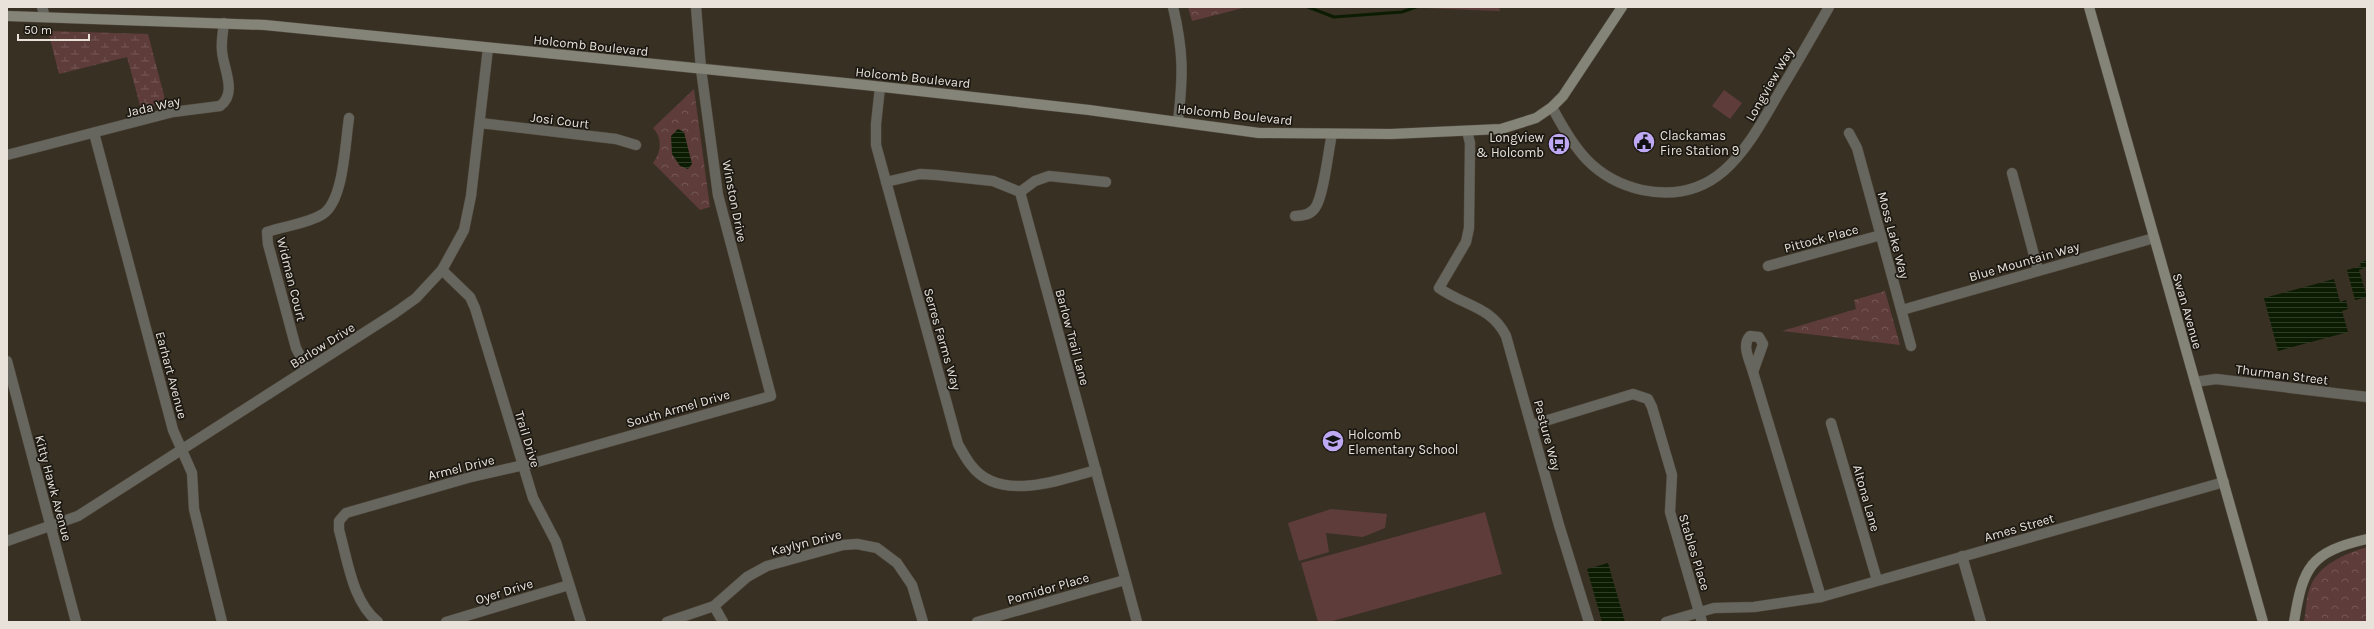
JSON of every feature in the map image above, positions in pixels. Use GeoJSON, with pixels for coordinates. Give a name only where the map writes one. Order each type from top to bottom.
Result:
{"type":"FeatureCollection","features":[{"type":"Feature","properties":{"kind":"street"},"geometry":{"type":"LineString","coordinates":[[42,7],[45,17]]}},
{"type":"Feature","properties":{"kind":"street","name":"Winston Drive"},"geometry":{"type":"LineString","coordinates":[[696,7],[701,69],[723,217],[771,396]]}},
{"type":"Feature","properties":{"kind":"street"},"geometry":{"type":"LineString","coordinates":[[1173,7],[1182,50],[1184,68],[1178,122]]}},
{"type":"Feature","properties":{"kind":"street","name":"Holcomb Boulevard"},"geometry":{"type":"LineString","coordinates":[[7,16],[224,23],[880,87],[1089,110],[1259,133],[1332,134],[1494,130],[1519,125],[1536,118],[1552,107],[1563,96],[1622,7]]}},
{"type":"Feature","properties":{"kind":"street","name":"Longview Way"},"geometry":{"type":"LineString","coordinates":[[1552,107],[1578,150],[1599,172],[1631,187],[1647,191],[1663,192],[1691,189],[1721,175],[1740,157],[1755,135],[1829,7]]}},
{"type":"Feature","properties":{"kind":"street","name":"Swan Avenue"},"geometry":{"type":"LineString","coordinates":[[2089,7],[2263,622]]}},
{"type":"Feature","properties":{"kind":"street","name":"Jada Way"},"geometry":{"type":"LineString","coordinates":[[7,155],[173,112],[212,108],[225,102],[229,95],[229,87],[222,53],[224,23]]}},
{"type":"Feature","properties":{"kind":"street","name":"Barlow Drive"},"geometry":{"type":"LineString","coordinates":[[7,541],[78,516],[395,313],[416,298],[442,270],[457,245],[468,215],[488,48]]}},
{"type":"Feature","properties":{"kind":"street","name":"Serres Farms Way"},"geometry":{"type":"LineString","coordinates":[[880,87],[876,124],[876,145],[958,444],[971,466],[989,479],[1008,485],[1027,487],[1096,470]]}},
{"type":"Feature","properties":{"kind":"street","name":"Widman Court"},"geometry":{"type":"LineString","coordinates":[[307,369],[296,348],[268,244],[267,232],[314,218],[329,208],[338,187],[349,118]]}},
{"type":"Feature","properties":{"kind":"street","name":"Josi Court"},"geometry":{"type":"LineString","coordinates":[[480,123],[616,140],[636,145]]}},
{"type":"Feature","properties":{"kind":"street","name":"Pasture Way"},"geometry":{"type":"LineString","coordinates":[[1467,131],[1470,143],[1470,228],[1464,247],[1439,288],[1455,299],[1483,310],[1499,323],[1506,336],[1559,524],[1589,622]]}},
{"type":"Feature","properties":{"kind":"street","name":"Earhart Avenue"},"geometry":{"type":"LineString","coordinates":[[94,133],[173,430],[192,473],[194,509],[222,622]]}},
{"type":"Feature","properties":{"kind":"street","name":"Moss Lake Way"},"geometry":{"type":"LineString","coordinates":[[1849,133],[1857,148],[1912,346]]}},
{"type":"Feature","properties":{"kind":"street"},"geometry":{"type":"LineString","coordinates":[[1295,216],[1303,216],[1315,207],[1320,196],[1332,134]]}},
{"type":"Feature","properties":{"kind":"street"},"geometry":{"type":"LineString","coordinates":[[2012,172],[2038,270]]}},
{"type":"Feature","properties":{"kind":"street"},"geometry":{"type":"LineString","coordinates":[[886,182],[920,174],[937,175],[993,181],[1020,192],[1035,181],[1049,176],[1106,182]]}},
{"type":"Feature","properties":{"kind":"street","name":"Barlow Trail Lane"},"geometry":{"type":"LineString","coordinates":[[1020,192],[1137,622]]}},
{"type":"Feature","properties":{"kind":"street","name":"Pittock Place"},"geometry":{"type":"LineString","coordinates":[[1768,266],[1881,235]]}},
{"type":"Feature","properties":{"kind":"street","name":"Blue Mountain Way"},"geometry":{"type":"LineString","coordinates":[[1902,310],[2154,238]]}},
{"type":"Feature","properties":{"kind":"street","name":"Trail Drive"},"geometry":{"type":"LineString","coordinates":[[442,270],[470,297],[475,308],[522,466],[533,498],[556,542],[581,622]]}},
{"type":"Feature","properties":{"kind":"street","name":"Kitty Hawk Avenue"},"geometry":{"type":"LineString","coordinates":[[7,362],[76,622]]}},
{"type":"Feature","properties":{"kind":"street"},"geometry":{"type":"LineString","coordinates":[[1753,372],[1821,597]]}},
{"type":"Feature","properties":{"kind":"street","name":"Thurman Street"},"geometry":{"type":"LineString","coordinates":[[2195,382],[2216,379],[2367,397]]}},
{"type":"Feature","properties":{"kind":"street","name":"Stables Place"},"geometry":{"type":"LineString","coordinates":[[1532,425],[1633,394],[1648,399],[1652,407],[1672,475],[1670,512],[1701,617]]}},
{"type":"Feature","properties":{"kind":"street","name":"South Armel Drive"},"geometry":{"type":"LineString","coordinates":[[592,446],[771,396]]}},
{"type":"Feature","properties":{"kind":"street","name":"Altona Lane"},"geometry":{"type":"LineString","coordinates":[[1831,422],[1878,580]]}},
{"type":"Feature","properties":{"kind":"street","name":"Armel Drive"},"geometry":{"type":"LineString","coordinates":[[378,622],[367,613],[360,602],[339,530],[339,521],[346,513],[471,477],[522,466],[592,446]]}},
{"type":"Feature","properties":{"kind":"street","name":"Ames Street"},"geometry":{"type":"LineString","coordinates":[[1666,622],[1701,617],[1714,608],[1754,607],[1821,597],[2224,482]]}},
{"type":"Feature","properties":{"kind":"street"},"geometry":{"type":"LineString","coordinates":[[2294,622],[2300,586],[2312,565],[2324,554],[2367,539]]}},
{"type":"Feature","properties":{"kind":"street","name":"Kaylyn Drive"},"geometry":{"type":"LineString","coordinates":[[667,622],[714,606],[747,578],[767,566],[843,545],[857,544],[878,548],[897,563],[912,585],[922,622]]}},
{"type":"Feature","properties":{"kind":"street"},"geometry":{"type":"LineString","coordinates":[[1962,556],[1981,622]]}},
{"type":"Feature","properties":{"kind":"street","name":"Pomidor Place"},"geometry":{"type":"LineString","coordinates":[[977,622],[1126,580]]}},
{"type":"Feature","properties":{"kind":"street","name":"Oyer Drive"},"geometry":{"type":"LineString","coordinates":[[446,622],[569,585]]}},
{"type":"Feature","properties":{"kind":"street"},"geometry":{"type":"LineString","coordinates":[[714,606],[723,622]]}},
{"type":"Feature","properties":{"kind":"green space"},"geometry":{"type":"Polygon","coordinates":[[[1188,7],[1247,7],[1192,21],[1188,7]]]}},
{"type":"Feature","properties":{"kind":"green space"},"geometry":{"type":"Polygon","coordinates":[[[1398,7],[1499,7],[1500,11],[1398,7]]]}},
{"type":"Feature","properties":{"kind":"green space"},"geometry":{"type":"Polygon","coordinates":[[[48,31],[148,34],[166,103],[141,109],[127,57],[59,74],[48,31]]]}},
{"type":"Feature","properties":{"kind":"green space"},"geometry":{"type":"Polygon","coordinates":[[[694,89],[710,207],[700,210],[653,163],[658,154],[660,141],[653,128],[694,89]]]}},
{"type":"Feature","properties":{"kind":"green space"},"geometry":{"type":"Polygon","coordinates":[[[1724,90],[1742,103],[1730,119],[1712,106],[1724,90]]]}},
{"type":"Feature","properties":{"kind":"green space"},"geometry":{"type":"Polygon","coordinates":[[[1885,291],[1900,345],[1782,331],[1856,309],[1854,300],[1885,291]]]}},
{"type":"Feature","properties":{"kind":"green space"},"geometry":{"type":"Polygon","coordinates":[[[1331,509],[1387,514],[1385,528],[1363,537],[1326,533],[1329,552],[1299,561],[1288,523],[1331,509]]]}},
{"type":"Feature","properties":{"kind":"green space"},"geometry":{"type":"Polygon","coordinates":[[[1485,512],[1502,574],[1329,622],[1318,622],[1301,563],[1485,512]]]}},
{"type":"Feature","properties":{"kind":"green space"},"geometry":{"type":"Polygon","coordinates":[[[2367,547],[2367,622],[2304,622],[2308,593],[2315,578],[2327,565],[2335,560],[2367,547]]]}},
{"type":"Feature","properties":{"kind":"shaded area"},"geometry":{"type":"Polygon","coordinates":[[[678,129],[684,132],[692,164],[688,169],[680,166],[672,154],[671,136],[678,129]]]}},
{"type":"Feature","properties":{"kind":"shaded area"},"geometry":{"type":"Polygon","coordinates":[[[2367,260],[2367,267],[2359,270],[2367,297],[2355,300],[2347,270],[2361,266],[2360,263],[2367,260]]]}},
{"type":"Feature","properties":{"kind":"shaded area"},"geometry":{"type":"Polygon","coordinates":[[[2334,279],[2340,302],[2346,300],[2348,309],[2342,311],[2348,332],[2278,351],[2264,298],[2334,279]]]}},
{"type":"Feature","properties":{"kind":"shaded area"},"geometry":{"type":"Polygon","coordinates":[[[1608,563],[1625,622],[1602,622],[1587,569],[1608,563]]]}},
{"type":"Feature","properties":{"kind":"waterway"},"geometry":{"type":"LineString","coordinates":[[1308,7],[1334,17],[1402,12],[1416,7]]}},
{"type":"Feature","properties":{"kind":"place","name":"Clackamas Fire Station 9"},"geometry":{"type":"Point","coordinates":[1644,142]}},
{"type":"Feature","properties":{"kind":"place","name":"Longview & Holcomb"},"geometry":{"type":"Point","coordinates":[1559,144]}},
{"type":"Feature","properties":{"kind":"place","name":"Holcomb Elementary School"},"geometry":{"type":"Point","coordinates":[1333,441]}}]}
